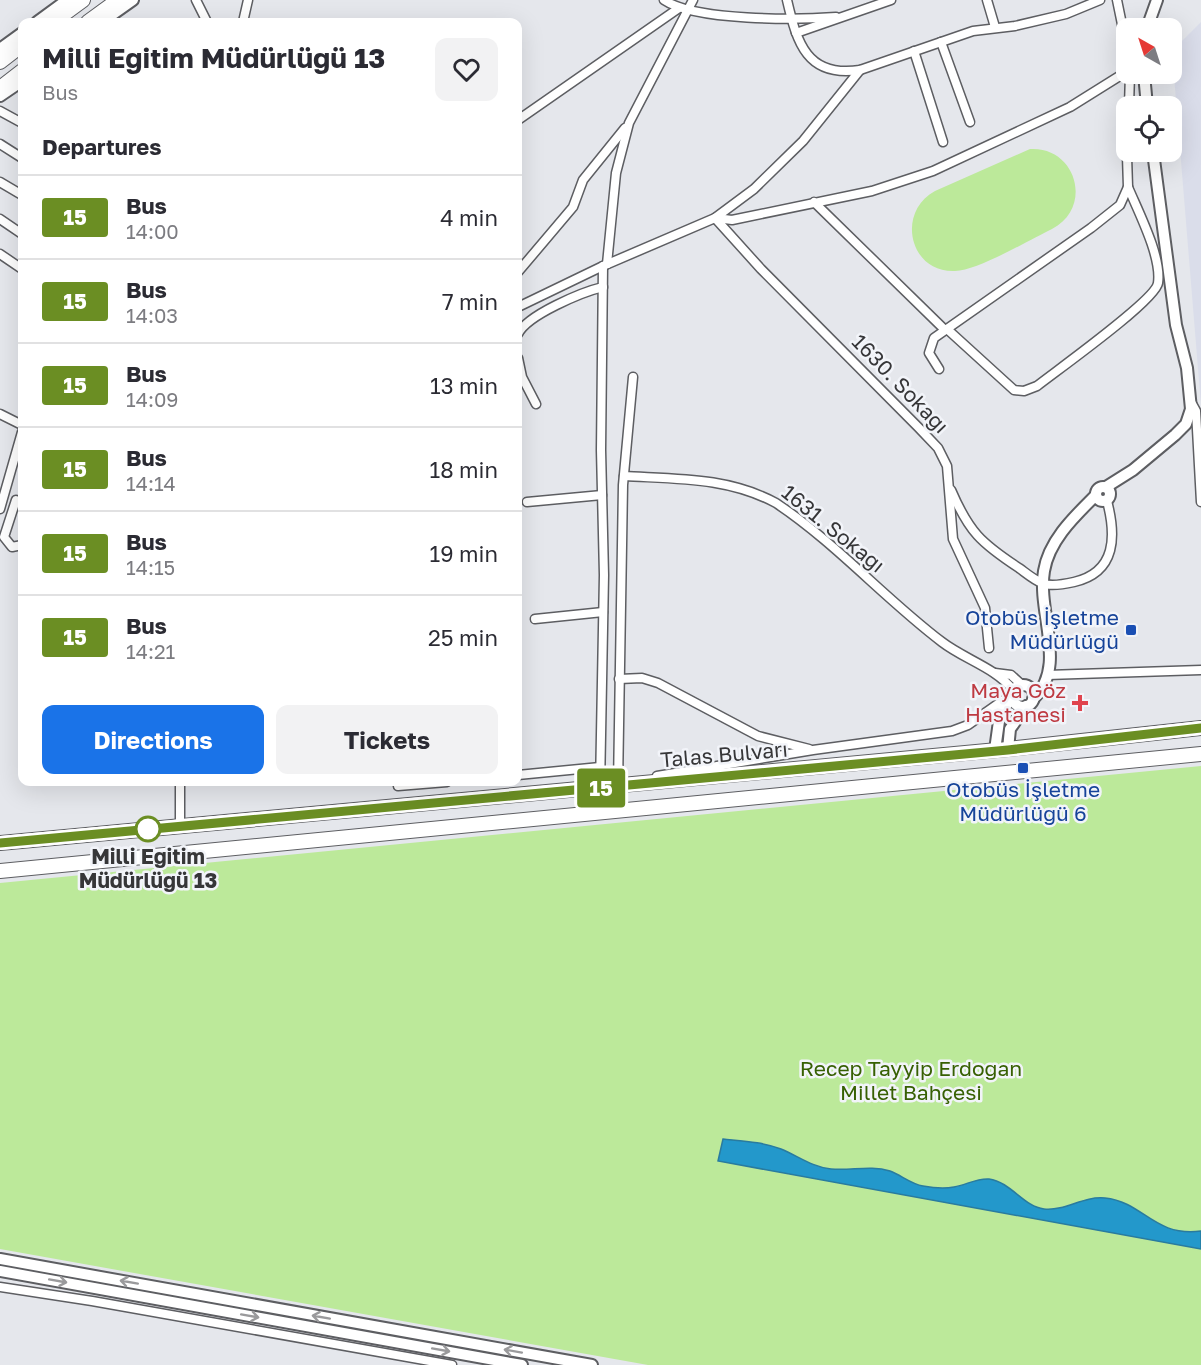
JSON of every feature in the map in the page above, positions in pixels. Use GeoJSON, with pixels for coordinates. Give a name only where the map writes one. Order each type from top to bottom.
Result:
{"type":"FeatureCollection","features":[{"type":"Feature","properties":{"kind":"main road"},"geometry":{"type":"LineString","coordinates":[[98,18],[118,0]]}},
{"type":"Feature","properties":{"kind":"main road"},"geometry":{"type":"LineString","coordinates":[[57,18],[75,2]]}},
{"type":"Feature","properties":{"kind":"main road"},"geometry":{"type":"LineString","coordinates":[[0,62],[18,48]]}},
{"type":"Feature","properties":{"kind":"main road"},"geometry":{"type":"LineString","coordinates":[[0,88],[18,74]]}},
{"type":"Feature","properties":{"kind":"main road","name":"Talas Bulvarı"},"geometry":{"type":"LineString","coordinates":[[0,843],[600,788],[1201,728]]}},
{"type":"Feature","properties":{"kind":"main road","name":"Talas Bulvarı"},"geometry":{"type":"LineString","coordinates":[[0,863],[1201,747]]}},
{"type":"Feature","properties":{"kind":"main road"},"geometry":{"type":"LineString","coordinates":[[0,870],[1201,754]]}},
{"type":"Feature","properties":{"kind":"street"},"geometry":{"type":"LineString","coordinates":[[101,18],[133,0]]}},
{"type":"Feature","properties":{"kind":"street"},"geometry":{"type":"LineString","coordinates":[[196,0],[205,18]]}},
{"type":"Feature","properties":{"kind":"street"},"geometry":{"type":"LineString","coordinates":[[244,18],[248,0]]}},
{"type":"Feature","properties":{"kind":"street"},"geometry":{"type":"LineString","coordinates":[[664,0],[682,9],[792,20],[836,17]]}},
{"type":"Feature","properties":{"kind":"street"},"geometry":{"type":"LineString","coordinates":[[522,117],[693,0]]}},
{"type":"Feature","properties":{"kind":"street"},"geometry":{"type":"LineString","coordinates":[[787,0],[801,49],[811,60],[838,70],[860,70],[941,42],[995,27],[1015,26],[1066,14],[1100,0]]}},
{"type":"Feature","properties":{"kind":"street"},"geometry":{"type":"LineString","coordinates":[[796,33],[836,17],[891,0]]}},
{"type":"Feature","properties":{"kind":"street"},"geometry":{"type":"LineString","coordinates":[[987,0],[995,27]]}},
{"type":"Feature","properties":{"kind":"street"},"geometry":{"type":"LineString","coordinates":[[1117,0],[1121,18]]}},
{"type":"Feature","properties":{"kind":"street"},"geometry":{"type":"LineString","coordinates":[[1151,18],[1157,0]]}},
{"type":"Feature","properties":{"kind":"street"},"geometry":{"type":"LineString","coordinates":[[45,18],[75,2]]}},
{"type":"Feature","properties":{"kind":"street"},"geometry":{"type":"LineString","coordinates":[[600,788],[605,265],[616,173],[629,123],[682,9]]}},
{"type":"Feature","properties":{"kind":"street"},"geometry":{"type":"LineString","coordinates":[[0,49],[18,36]]}},
{"type":"Feature","properties":{"kind":"street"},"geometry":{"type":"LineString","coordinates":[[941,42],[970,122]]}},
{"type":"Feature","properties":{"kind":"street"},"geometry":{"type":"LineString","coordinates":[[914,51],[943,142]]}},
{"type":"Feature","properties":{"kind":"street"},"geometry":{"type":"LineString","coordinates":[[522,305],[605,265],[716,218],[754,189],[803,141],[860,70]]}},
{"type":"Feature","properties":{"kind":"street"},"geometry":{"type":"LineString","coordinates":[[716,218],[732,220],[882,188],[953,163],[1070,107],[1116,80]]}},
{"type":"Feature","properties":{"kind":"street"},"geometry":{"type":"LineString","coordinates":[[0,96],[18,84]]}},
{"type":"Feature","properties":{"kind":"street"},"geometry":{"type":"LineString","coordinates":[[0,111],[18,121]]}},
{"type":"Feature","properties":{"kind":"street"},"geometry":{"type":"LineString","coordinates":[[522,267],[573,207],[583,180],[629,123]]}},
{"type":"Feature","properties":{"kind":"street"},"geometry":{"type":"LineString","coordinates":[[0,144],[18,155]]}},
{"type":"Feature","properties":{"kind":"street"},"geometry":{"type":"LineString","coordinates":[[814,202],[946,329],[1014,390],[1024,391],[1037,386],[1112,328],[1155,291],[1158,281],[1148,238],[1128,187],[1127,162]]}},
{"type":"Feature","properties":{"kind":"street"},"geometry":{"type":"LineString","coordinates":[[1003,746],[1011,725],[1045,688],[1050,659],[1043,584],[1044,570],[1052,548],[1078,516],[1182,429],[1189,417],[1191,402],[1187,368],[1176,325],[1154,162]]}},
{"type":"Feature","properties":{"kind":"street"},"geometry":{"type":"LineString","coordinates":[[0,182],[18,193]]}},
{"type":"Feature","properties":{"kind":"street"},"geometry":{"type":"LineString","coordinates":[[939,369],[931,360],[930,346],[934,338],[1091,228],[1120,205],[1128,187]]}},
{"type":"Feature","properties":{"kind":"street","name":"1630. Sokağı"},"geometry":{"type":"LineString","coordinates":[[716,218],[761,269],[938,448],[947,466],[954,539],[960,557],[985,608],[989,648]]}},
{"type":"Feature","properties":{"kind":"street"},"geometry":{"type":"LineString","coordinates":[[0,219],[18,231]]}},
{"type":"Feature","properties":{"kind":"street"},"geometry":{"type":"LineString","coordinates":[[0,254],[18,265]]}},
{"type":"Feature","properties":{"kind":"street"},"geometry":{"type":"LineString","coordinates":[[522,329],[527,322],[585,292],[603,287]]}},
{"type":"Feature","properties":{"kind":"street"},"geometry":{"type":"LineString","coordinates":[[522,377],[536,404]]}},
{"type":"Feature","properties":{"kind":"street"},"geometry":{"type":"LineString","coordinates":[[633,377],[624,476],[617,786],[683,770],[943,733],[968,724],[1017,690],[1047,675],[1201,670]]}},
{"type":"Feature","properties":{"kind":"street"},"geometry":{"type":"LineString","coordinates":[[1191,402],[1196,411],[1201,502]]}},
{"type":"Feature","properties":{"kind":"street"},"geometry":{"type":"LineString","coordinates":[[0,414],[18,423]]}},
{"type":"Feature","properties":{"kind":"street"},"geometry":{"type":"LineString","coordinates":[[0,509],[18,446]]}},
{"type":"Feature","properties":{"kind":"street","name":"1631. Sokağı"},"geometry":{"type":"LineString","coordinates":[[624,476],[712,481],[765,497],[786,510],[943,642],[995,673],[1017,690]]}},
{"type":"Feature","properties":{"kind":"street"},"geometry":{"type":"LineString","coordinates":[[950,487],[963,517],[976,538],[1043,584],[1077,581],[1090,575],[1105,562],[1114,533],[1104,496]]}},
{"type":"Feature","properties":{"kind":"street"},"geometry":{"type":"LineString","coordinates":[[527,502],[602,495]]}},
{"type":"Feature","properties":{"kind":"street"},"geometry":{"type":"LineString","coordinates":[[16,500],[4,537],[12,547],[18,546]]}},
{"type":"Feature","properties":{"kind":"street"},"geometry":{"type":"LineString","coordinates":[[535,619],[603,612]]}},
{"type":"Feature","properties":{"kind":"street"},"geometry":{"type":"LineString","coordinates":[[619,679],[642,678],[658,683],[758,736],[813,750]]}},
{"type":"Feature","properties":{"kind":"street"},"geometry":{"type":"LineString","coordinates":[[1017,690],[1016,704],[1030,703]]}},
{"type":"Feature","properties":{"kind":"street"},"geometry":{"type":"LineString","coordinates":[[1017,690],[1033,692],[1030,703]]}},
{"type":"Feature","properties":{"kind":"street"},"geometry":{"type":"LineString","coordinates":[[1003,746],[998,719],[1003,707],[1017,690]]}},
{"type":"Feature","properties":{"kind":"street"},"geometry":{"type":"LineString","coordinates":[[983,714],[998,719]]}},
{"type":"Feature","properties":{"kind":"street"},"geometry":{"type":"LineString","coordinates":[[522,775],[600,767]]}},
{"type":"Feature","properties":{"kind":"street"},"geometry":{"type":"LineString","coordinates":[[180,786],[180,827]]}},
{"type":"Feature","properties":{"kind":"street"},"geometry":{"type":"LineString","coordinates":[[0,1259],[592,1365]]}},
{"type":"Feature","properties":{"kind":"street"},"geometry":{"type":"LineString","coordinates":[[0,1271],[522,1365]]}},
{"type":"Feature","properties":{"kind":"street"},"geometry":{"type":"LineString","coordinates":[[0,1287],[92,1301],[452,1365]]}},
{"type":"Feature","properties":{"kind":"shaded area"},"geometry":{"type":"Polygon","coordinates":[[[1201,22],[1201,405],[1181,162],[1182,96],[1176,96],[1175,84],[1182,84],[1182,41],[1201,22]]]}},
{"type":"Feature","properties":{"kind":"green space"},"geometry":{"type":"Polygon","coordinates":[[[1030,149],[1046,151],[1059,157],[1068,167],[1074,180],[1076,193],[1073,207],[1065,219],[1052,229],[977,266],[955,271],[939,269],[927,262],[918,252],[913,240],[912,226],[915,213],[923,201],[935,191],[1030,149]]]}},
{"type":"Feature","properties":{"kind":"green space","name":"Recep Tayyip Erdoğan Millet Bahçesi"},"geometry":{"type":"Polygon","coordinates":[[[1201,766],[1201,1365],[648,1365],[0,1249],[0,883],[1201,766]]]}},
{"type":"Feature","properties":{"kind":"water"},"geometry":{"type":"Polygon","coordinates":[[[723,1139],[774,1147],[824,1168],[875,1168],[890,1171],[927,1187],[950,1188],[989,1179],[1004,1185],[1030,1204],[1044,1209],[1060,1208],[1082,1201],[1105,1198],[1130,1206],[1171,1229],[1201,1231],[1201,1249],[718,1161],[723,1139]]]}},
{"type":"Feature","properties":{"kind":"bus line","name":"15"},"geometry":{"type":"LineString","coordinates":[[0,843],[1008,750],[1201,728]]}},
{"type":"Feature","properties":{"kind":"place","name":"Otobüs İşletme Müdürlüğü"},"geometry":{"type":"Point","coordinates":[1131,630]}},
{"type":"Feature","properties":{"kind":"place","name":"Maya Göz Hastanesi"},"geometry":{"type":"Point","coordinates":[1080,703]}},
{"type":"Feature","properties":{"kind":"place","name":"Otobüs İşletme Müdürlüğü 6"},"geometry":{"type":"Point","coordinates":[1023,768]}},
{"type":"Feature","properties":{"kind":"place","name":"Milli Eğitim Müdürlüğü 13"},"geometry":{"type":"Point","coordinates":[148,829]}}]}
